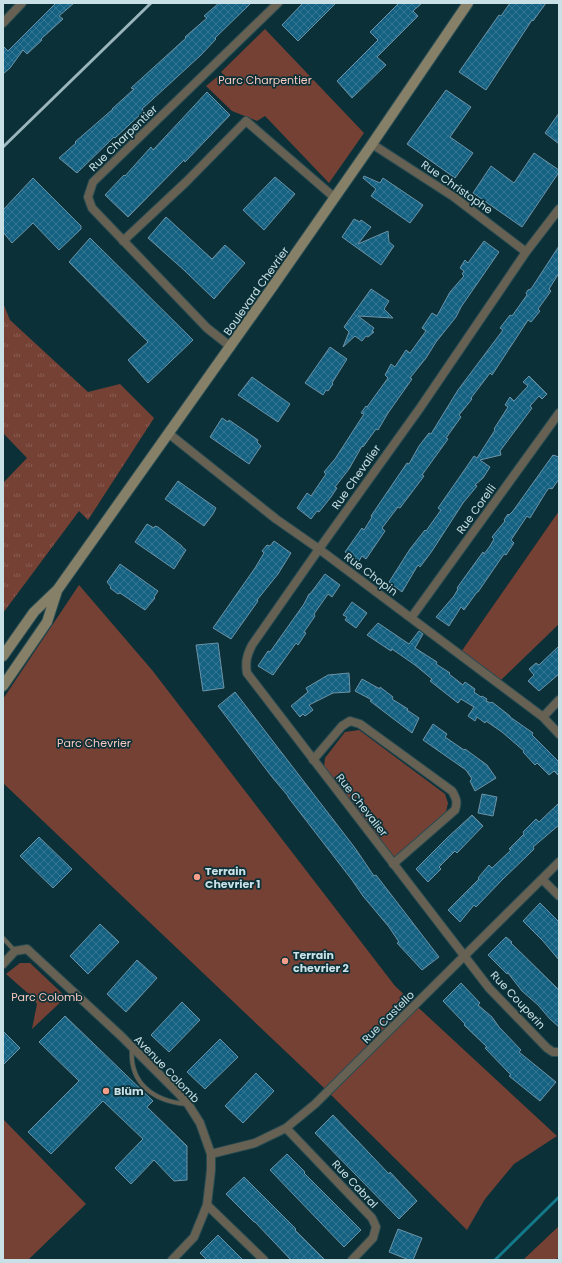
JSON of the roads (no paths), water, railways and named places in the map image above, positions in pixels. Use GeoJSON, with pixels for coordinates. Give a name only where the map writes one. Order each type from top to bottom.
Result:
{"type":"FeatureCollection","features":[{"type":"Feature","properties":{"kind":"street"},"geometry":{"type":"LineString","coordinates":[[3,23],[22,3]]}},
{"type":"Feature","properties":{"kind":"street","name":"Rue Charpentier"},"geometry":{"type":"LineString","coordinates":[[231,347],[207,328],[172,293],[92,208],[88,197],[93,182],[278,3]]}},
{"type":"Feature","properties":{"kind":"street","name":"Boulevard Chevrier"},"geometry":{"type":"LineString","coordinates":[[3,656],[34,612],[58,589],[231,347],[468,3]]}},
{"type":"Feature","properties":{"kind":"street"},"geometry":{"type":"LineString","coordinates":[[123,241],[186,182],[246,121],[335,198]]}},
{"type":"Feature","properties":{"kind":"street","name":"Rue Christophe"},"geometry":{"type":"LineString","coordinates":[[372,144],[454,197],[526,252]]}},
{"type":"Feature","properties":{"kind":"street","name":"Rue Chevalier"},"geometry":{"type":"LineString","coordinates":[[465,956],[247,673],[245,664],[252,645],[420,408],[526,252],[559,209]]}},
{"type":"Feature","properties":{"kind":"street","name":"Rue Corelli"},"geometry":{"type":"LineString","coordinates":[[411,618],[559,413]]}},
{"type":"Feature","properties":{"kind":"street","name":"Rue Chopin"},"geometry":{"type":"LineString","coordinates":[[168,434],[276,519],[319,549],[543,717],[559,734]]}},
{"type":"Feature","properties":{"kind":"street","name":"Boulevard Chevrier"},"geometry":{"type":"LineString","coordinates":[[3,686],[47,622],[58,589]]}},
{"type":"Feature","properties":{"kind":"street"},"geometry":{"type":"LineString","coordinates":[[543,717],[559,700]]}},
{"type":"Feature","properties":{"kind":"street"},"geometry":{"type":"LineString","coordinates":[[313,760],[342,726],[350,721],[360,724],[452,791],[456,798],[457,805],[455,810],[393,864]]}},
{"type":"Feature","properties":{"kind":"street","name":"Rue Castello"},"geometry":{"type":"LineString","coordinates":[[211,1154],[255,1143],[286,1128],[315,1104],[559,862]]}},
{"type":"Feature","properties":{"kind":"street"},"geometry":{"type":"LineString","coordinates":[[542,879],[559,896]]}},
{"type":"Feature","properties":{"kind":"street","name":"Avenue Colomb"},"geometry":{"type":"LineString","coordinates":[[15,951],[27,949],[132,1047],[188,1104],[200,1123],[211,1154],[211,1170],[207,1205],[194,1237],[172,1260]]}},
{"type":"Feature","properties":{"kind":"street"},"geometry":{"type":"LineString","coordinates":[[3,964],[15,951]]}},
{"type":"Feature","properties":{"kind":"street","name":"Rue Couperin"},"geometry":{"type":"LineString","coordinates":[[465,956],[496,996],[547,1048],[553,1052],[559,1052]]}},
{"type":"Feature","properties":{"kind":"street","name":"Rue Cabral"},"geometry":{"type":"LineString","coordinates":[[286,1128],[372,1218],[376,1227],[373,1238],[352,1260]]}},
{"type":"Feature","properties":{"kind":"street"},"geometry":{"type":"LineString","coordinates":[[207,1205],[264,1260]]}},
{"type":"Feature","properties":{"kind":"lane"},"geometry":{"type":"LineString","coordinates":[[3,938],[15,951]]}},
{"type":"Feature","properties":{"kind":"lane"},"geometry":{"type":"LineString","coordinates":[[132,1047],[131,1058],[136,1078],[151,1092],[163,1099],[173,1103],[188,1104]]}},
{"type":"Feature","properties":{"kind":"waterway"},"geometry":{"type":"LineString","coordinates":[[495,1260],[559,1197]]}},
{"type":"Feature","properties":{"kind":"railway"},"geometry":{"type":"LineString","coordinates":[[3,147],[151,3]]}},
{"type":"Feature","properties":{"kind":"place","name":"Terrain Chevrier 1"},"geometry":{"type":"Point","coordinates":[197,877]}},
{"type":"Feature","properties":{"kind":"place","name":"Terrain chevrier 2"},"geometry":{"type":"Point","coordinates":[285,961]}},
{"type":"Feature","properties":{"kind":"place","name":"Blüm"},"geometry":{"type":"Point","coordinates":[106,1091]}},
{"type":"Feature","properties":{"kind":"park label","name":"Parc Charpentier"},"geometry":{"type":"Point","coordinates":[265,80]}},
{"type":"Feature","properties":{"kind":"park label","name":"Parc Chevrier"},"geometry":{"type":"Point","coordinates":[94,743]}},
{"type":"Feature","properties":{"kind":"park label","name":"Parc Colomb"},"geometry":{"type":"Point","coordinates":[47,997]}}]}
